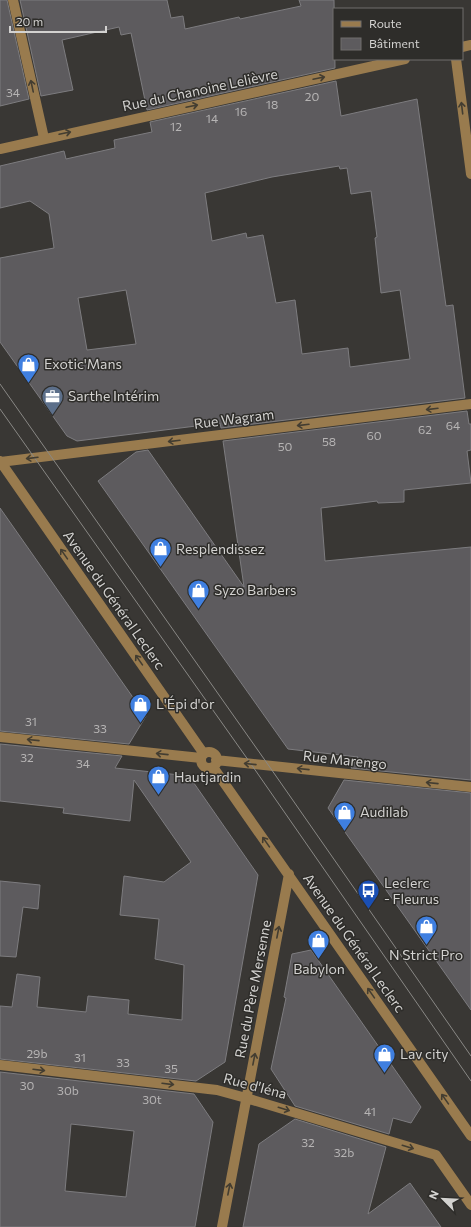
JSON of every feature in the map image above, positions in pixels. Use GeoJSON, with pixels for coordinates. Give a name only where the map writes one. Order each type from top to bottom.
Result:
{"type":"FeatureCollection","features":[{"type":"Feature","properties":{"kind":"street"},"geometry":{"type":"LineString","coordinates":[[13,0],[44,138]]}},
{"type":"Feature","properties":{"kind":"street","name":"Rue du Chanoine Lelièvre"},"geometry":{"type":"LineString","coordinates":[[0,149],[400,60]]}},
{"type":"Feature","properties":{"kind":"street"},"geometry":{"type":"LineString","coordinates":[[456,60],[471,174]]}},
{"type":"Feature","properties":{"kind":"street","name":"Rue Wagram"},"geometry":{"type":"LineString","coordinates":[[0,462],[471,404]]}},
{"type":"Feature","properties":{"kind":"street","name":"Avenue du Général Leclerc"},"geometry":{"type":"LineString","coordinates":[[0,462],[203,756]]}},
{"type":"Feature","properties":{"kind":"street"},"geometry":{"type":"LineString","coordinates":[[0,737],[203,756],[203,766],[208,768],[214,763]]}},
{"type":"Feature","properties":{"kind":"street","name":"Avenue du Général Leclerc"},"geometry":{"type":"LineString","coordinates":[[214,763],[289,874],[471,1136]]}},
{"type":"Feature","properties":{"kind":"street","name":"Rue Marengo"},"geometry":{"type":"LineString","coordinates":[[214,763],[471,787]]}},
{"type":"Feature","properties":{"kind":"street","name":"Rue du Père Mersenne"},"geometry":{"type":"LineString","coordinates":[[222,1227],[289,874]]}},
{"type":"Feature","properties":{"kind":"street","name":"Rue d'Iéna"},"geometry":{"type":"LineString","coordinates":[[0,1065],[217,1090],[246,1098],[436,1155],[471,1205]]}},
{"type":"Feature","properties":{"kind":"building"},"geometry":{"type":"Polygon","coordinates":[[[0,0],[7,0],[29,99],[0,106],[0,0]]]}},
{"type":"Feature","properties":{"kind":"building"},"geometry":{"type":"Polygon","coordinates":[[[20,0],[167,0],[171,18],[183,16],[185,29],[239,17],[240,19],[301,6],[299,0],[334,0],[333,60],[335,60],[335,68],[147,110],[131,33],[121,35],[119,27],[62,40],[73,90],[41,96],[20,0]]]}},
{"type":"Feature","properties":{"kind":"building"},"geometry":{"type":"Polygon","coordinates":[[[336,81],[341,116],[417,99],[446,306],[453,305],[465,398],[221,428],[220,423],[77,441],[67,436],[0,342],[0,258],[54,248],[49,214],[30,201],[0,208],[0,166],[64,151],[66,159],[115,148],[114,140],[152,132],[150,122],[336,81]],[[339,166],[272,177],[205,193],[212,241],[246,233],[247,238],[263,235],[276,303],[295,300],[302,354],[348,348],[350,367],[410,359],[400,290],[381,293],[375,238],[377,237],[371,191],[351,194],[347,168],[340,169],[339,166]],[[126,290],[78,298],[87,350],[136,344],[126,290]]]}},
{"type":"Feature","properties":{"kind":"building"},"geometry":{"type":"Polygon","coordinates":[[[467,411],[469,424],[471,424],[471,450],[467,451],[471,483],[404,490],[404,502],[378,503],[377,501],[321,508],[325,561],[471,547],[471,780],[351,768],[358,757],[288,749],[98,481],[136,452],[148,450],[244,587],[223,441],[467,411]]]}},
{"type":"Feature","properties":{"kind":"building"},"geometry":{"type":"Polygon","coordinates":[[[0,508],[146,716],[129,744],[0,731],[0,508]]]}},
{"type":"Feature","properties":{"kind":"building"},"geometry":{"type":"Polygon","coordinates":[[[0,744],[122,756],[115,768],[189,776],[258,875],[225,1062],[196,1081],[0,1059],[0,1006],[12,1007],[17,974],[40,977],[37,1007],[86,1012],[88,996],[129,1000],[128,1014],[182,1020],[184,965],[155,959],[159,919],[120,915],[124,876],[164,882],[191,862],[134,780],[130,821],[63,813],[64,808],[0,801],[0,744]]]}},
{"type":"Feature","properties":{"kind":"building"},"geometry":{"type":"Polygon","coordinates":[[[344,780],[471,793],[471,1010],[328,808],[344,780]]]}},
{"type":"Feature","properties":{"kind":"building"},"geometry":{"type":"Polygon","coordinates":[[[0,881],[40,885],[38,909],[23,907],[16,957],[0,956],[0,881]]]}},
{"type":"Feature","properties":{"kind":"building"},"geometry":{"type":"Polygon","coordinates":[[[311,950],[421,1107],[411,1123],[393,1118],[389,1134],[295,1106],[271,1069],[286,998],[284,997],[292,954],[311,950]]]}},
{"type":"Feature","properties":{"kind":"building"},"geometry":{"type":"Polygon","coordinates":[[[0,1072],[194,1094],[213,1122],[195,1227],[0,1227],[0,1072]],[[71,1124],[65,1191],[126,1197],[134,1131],[71,1124]]]}},
{"type":"Feature","properties":{"kind":"building"},"geometry":{"type":"Polygon","coordinates":[[[295,1119],[386,1147],[368,1214],[410,1183],[441,1227],[243,1227],[259,1144],[295,1119]]]}},
{"type":"Feature","properties":{"kind":"tram line"},"geometry":{"type":"LineString","coordinates":[[0,384],[471,1056]]}},
{"type":"Feature","properties":{"kind":"tram line"},"geometry":{"type":"LineString","coordinates":[[0,409],[251,764],[471,1081]]}},
{"type":"Feature","properties":{"kind":"place","name":"Exotic'Mans"},"geometry":{"type":"Point","coordinates":[29,384]}},
{"type":"Feature","properties":{"kind":"place","name":"Sarthe Intérim"},"geometry":{"type":"Point","coordinates":[52,416]}},
{"type":"Feature","properties":{"kind":"place","name":"Resplendissez"},"geometry":{"type":"Point","coordinates":[161,568]}},
{"type":"Feature","properties":{"kind":"place","name":"Syzo Barbers"},"geometry":{"type":"Point","coordinates":[199,610]}},
{"type":"Feature","properties":{"kind":"place","name":"L'Épi d'or"},"geometry":{"type":"Point","coordinates":[141,724]}},
{"type":"Feature","properties":{"kind":"place","name":"Hautjardin"},"geometry":{"type":"Point","coordinates":[159,796]}},
{"type":"Feature","properties":{"kind":"place","name":"Audilab"},"geometry":{"type":"Point","coordinates":[345,832]}},
{"type":"Feature","properties":{"kind":"place","name":"Leclerc - Fleurus"},"geometry":{"type":"Point","coordinates":[369,910]}},
{"type":"Feature","properties":{"kind":"place","name":"N Strict Pro"},"geometry":{"type":"Point","coordinates":[426,946]}},
{"type":"Feature","properties":{"kind":"place","name":"Babylon"},"geometry":{"type":"Point","coordinates":[319,960]}},
{"type":"Feature","properties":{"kind":"place","name":"Lav city"},"geometry":{"type":"Point","coordinates":[385,1074]}}]}
